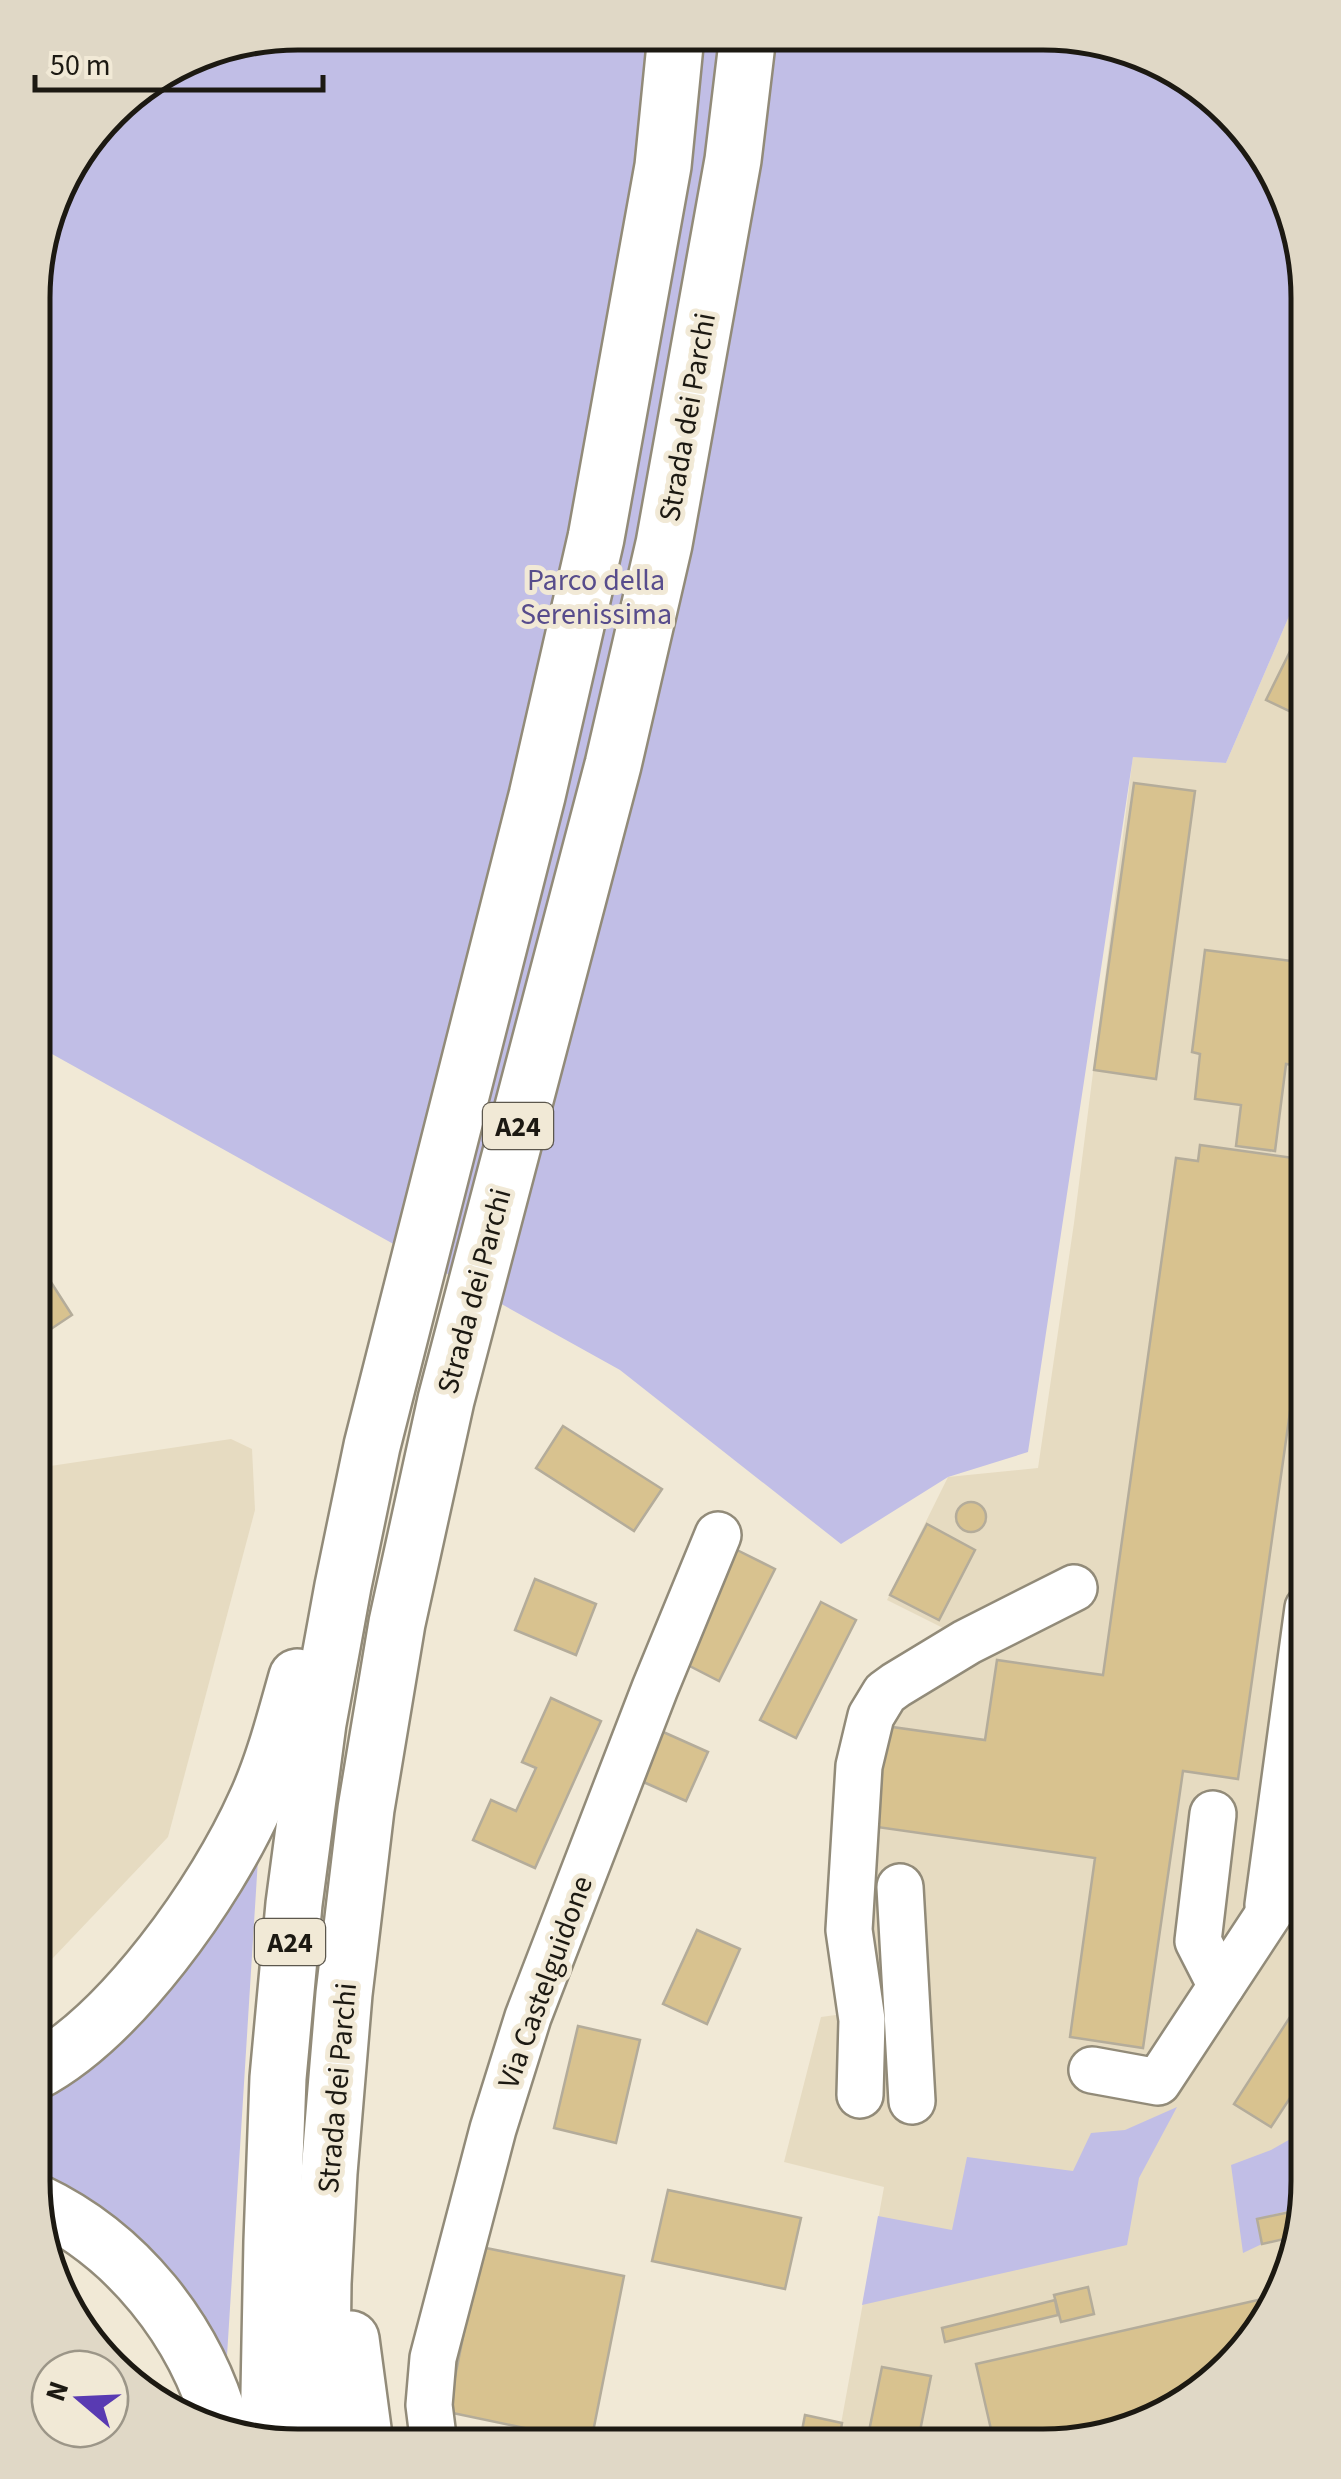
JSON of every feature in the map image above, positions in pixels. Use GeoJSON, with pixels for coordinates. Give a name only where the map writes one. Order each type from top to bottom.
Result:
{"type":"FeatureCollection","features":[{"type":"Feature","properties":{"kind":"highway","name":"Strada dei Parchi"},"geometry":{"type":"LineString","coordinates":[[268,2427],[276,2115],[294,1904],[318,1723],[372,1446],[537,796],[596,538],[662,166],[674,50]]}},
{"type":"Feature","properties":{"kind":"highway","name":"Strada dei Parchi"},"geometry":{"type":"LineString","coordinates":[[321,2429],[322,2284],[352,1912],[397,1623],[446,1400],[613,764],[664,544],[733,160],[746,50]]}},
{"type":"Feature","properties":{"kind":"highway"},"geometry":{"type":"LineString","coordinates":[[50,2062],[87,2034],[156,1962],[238,1840],[264,1783],[372,1446]]}},
{"type":"Feature","properties":{"kind":"highway"},"geometry":{"type":"LineString","coordinates":[[53,2212],[94,2237],[140,2279],[175,2324],[218,2415]]}},
{"type":"Feature","properties":{"kind":"highway"},"geometry":{"type":"LineString","coordinates":[[326,2224],[346,2300],[363,2429]]}},
{"type":"Feature","properties":{"kind":"street","name":"Via Castelguidone"},"geometry":{"type":"LineString","coordinates":[[432,2429],[428,2405],[433,2358],[510,2072],[538,1990],[718,1535]]}},
{"type":"Feature","properties":{"kind":"street"},"geometry":{"type":"LineString","coordinates":[[860,2095],[862,2020],[849,1930],[860,1766],[871,1716],[885,1693],[896,1685],[967,1642],[1074,1588]]}},
{"type":"Feature","properties":{"kind":"street"},"geometry":{"type":"LineString","coordinates":[[1266,1917],[1290,1739]]}},
{"type":"Feature","properties":{"kind":"street"},"geometry":{"type":"LineString","coordinates":[[1212,1814],[1198,1941],[1221,1986]]}},
{"type":"Feature","properties":{"kind":"street"},"geometry":{"type":"LineString","coordinates":[[1092,2070],[1158,2082],[1290,1881]]}},
{"type":"Feature","properties":{"kind":"street"},"geometry":{"type":"LineString","coordinates":[[900,1887],[912,2101]]}},
{"type":"Feature","properties":{"kind":"shaded area"},"geometry":{"type":"Polygon","coordinates":[[[1291,612],[1290,2197],[1283,2245],[1258,2305],[1240,2332],[1194,2378],[1138,2410],[1075,2427],[840,2429],[884,2187],[784,2162],[821,2017],[843,2014],[851,1739],[949,1631],[887,1600],[948,1477],[1038,1468],[1074,1223],[1133,756],[1226,763],[1291,612]]]}},
{"type":"Feature","properties":{"kind":"shaded area"},"geometry":{"type":"Polygon","coordinates":[[[231,1439],[252,1449],[255,1510],[168,1837],[50,1961],[50,1466],[231,1439]]]}},
{"type":"Feature","properties":{"kind":"green space","name":"Parco della Serenissima"},"geometry":{"type":"Polygon","coordinates":[[[1043,50],[1123,63],[1181,92],[1229,135],[1265,188],[1283,234],[1291,298],[1291,612],[1226,763],[1133,757],[1028,1452],[948,1477],[841,1544],[620,1370],[50,1053],[50,298],[52,266],[63,218],[92,160],[135,112],[188,76],[250,55],[282,51],[1043,50]]]}},
{"type":"Feature","properties":{"kind":"green space"},"geometry":{"type":"Polygon","coordinates":[[[258,1859],[227,2356],[223,2358],[182,2289],[143,2243],[78,2192],[50,2180],[50,2080],[258,1859]]]}},
{"type":"Feature","properties":{"kind":"green space"},"geometry":{"type":"Polygon","coordinates":[[[1177,2107],[1139,2178],[1127,2245],[862,2305],[878,2216],[952,2230],[967,2157],[1073,2171],[1091,2133],[1125,2130],[1177,2107]]]}},
{"type":"Feature","properties":{"kind":"green space"},"geometry":{"type":"Polygon","coordinates":[[[1290,2139],[1289,2210],[1257,2219],[1262,2244],[1243,2253],[1231,2165],[1290,2139]]]}},
{"type":"Feature","properties":{"kind":"building"},"geometry":{"type":"Polygon","coordinates":[[[1291,650],[1291,712],[1266,700],[1291,650]]]}},
{"type":"Feature","properties":{"kind":"building"},"geometry":{"type":"Polygon","coordinates":[[[1134,783],[1195,791],[1156,1079],[1094,1070],[1134,783]]]}},
{"type":"Feature","properties":{"kind":"building"},"geometry":{"type":"Polygon","coordinates":[[[1205,950],[1291,961],[1291,1065],[1286,1064],[1275,1151],[1236,1146],[1241,1105],[1195,1099],[1200,1054],[1192,1052],[1205,950]]]}},
{"type":"Feature","properties":{"kind":"building"},"geometry":{"type":"Polygon","coordinates":[[[1200,1145],[1291,1158],[1290,1409],[1238,1779],[1183,1771],[1143,2048],[1070,2037],[1095,1858],[870,1826],[885,1726],[985,1740],[997,1660],[1103,1675],[1176,1158],[1198,1161],[1200,1145]]]}},
{"type":"Feature","properties":{"kind":"building"},"geometry":{"type":"Polygon","coordinates":[[[50,1281],[72,1315],[50,1330],[50,1281]]]}},
{"type":"Feature","properties":{"kind":"building"},"geometry":{"type":"Polygon","coordinates":[[[563,1426],[662,1489],[634,1531],[536,1468],[563,1426]]]}},
{"type":"Feature","properties":{"kind":"building"},"geometry":{"type":"Polygon","coordinates":[[[971,1502],[982,1506],[986,1517],[982,1528],[971,1532],[960,1528],[956,1517],[960,1506],[971,1502]]]}},
{"type":"Feature","properties":{"kind":"building"},"geometry":{"type":"Polygon","coordinates":[[[927,1524],[975,1550],[939,1620],[890,1595],[927,1524]]]}},
{"type":"Feature","properties":{"kind":"building"},"geometry":{"type":"Polygon","coordinates":[[[735,1549],[775,1569],[719,1681],[678,1660],[735,1549]]]}},
{"type":"Feature","properties":{"kind":"building"},"geometry":{"type":"Polygon","coordinates":[[[535,1579],[596,1604],[576,1655],[515,1630],[535,1579]]]}},
{"type":"Feature","properties":{"kind":"building"},"geometry":{"type":"Polygon","coordinates":[[[821,1602],[856,1620],[796,1738],[760,1720],[821,1602]]]}},
{"type":"Feature","properties":{"kind":"building"},"geometry":{"type":"Polygon","coordinates":[[[551,1698],[601,1721],[535,1868],[473,1840],[491,1800],[516,1811],[536,1768],[522,1762],[551,1698]]]}},
{"type":"Feature","properties":{"kind":"building"},"geometry":{"type":"Polygon","coordinates":[[[661,1731],[708,1752],[686,1801],[639,1780],[661,1731]]]}},
{"type":"Feature","properties":{"kind":"building"},"geometry":{"type":"Polygon","coordinates":[[[697,1930],[740,1949],[707,2024],[663,2004],[697,1930]]]}},
{"type":"Feature","properties":{"kind":"building"},"geometry":{"type":"Polygon","coordinates":[[[1290,2017],[1290,2098],[1271,2127],[1234,2104],[1290,2017]]]}},
{"type":"Feature","properties":{"kind":"building"},"geometry":{"type":"Polygon","coordinates":[[[578,2026],[640,2040],[616,2143],[554,2128],[578,2026]]]}},
{"type":"Feature","properties":{"kind":"building"},"geometry":{"type":"Polygon","coordinates":[[[668,2190],[801,2218],[785,2289],[652,2261],[668,2190]]]}},
{"type":"Feature","properties":{"kind":"building"},"geometry":{"type":"Polygon","coordinates":[[[1289,2212],[1284,2239],[1262,2244],[1257,2219],[1289,2212]]]}},
{"type":"Feature","properties":{"kind":"building"},"geometry":{"type":"Polygon","coordinates":[[[481,2247],[624,2276],[594,2429],[529,2429],[448,2412],[481,2247]]]}},
{"type":"Feature","properties":{"kind":"building"},"geometry":{"type":"Polygon","coordinates":[[[1088,2287],[1094,2314],[1061,2322],[1054,2295],[1088,2287]]]}},
{"type":"Feature","properties":{"kind":"building"},"geometry":{"type":"Polygon","coordinates":[[[1261,2299],[1240,2332],[1194,2378],[1167,2396],[1107,2421],[1075,2427],[991,2429],[976,2364],[1261,2299]]]}},
{"type":"Feature","properties":{"kind":"building"},"geometry":{"type":"Polygon","coordinates":[[[1055,2300],[1058,2315],[945,2342],[942,2328],[1055,2300]]]}},
{"type":"Feature","properties":{"kind":"building"},"geometry":{"type":"Polygon","coordinates":[[[882,2367],[931,2376],[920,2429],[869,2429],[882,2367]]]}},
{"type":"Feature","properties":{"kind":"building"},"geometry":{"type":"Polygon","coordinates":[[[805,2415],[842,2423],[841,2429],[802,2429],[805,2415]]]}}]}
